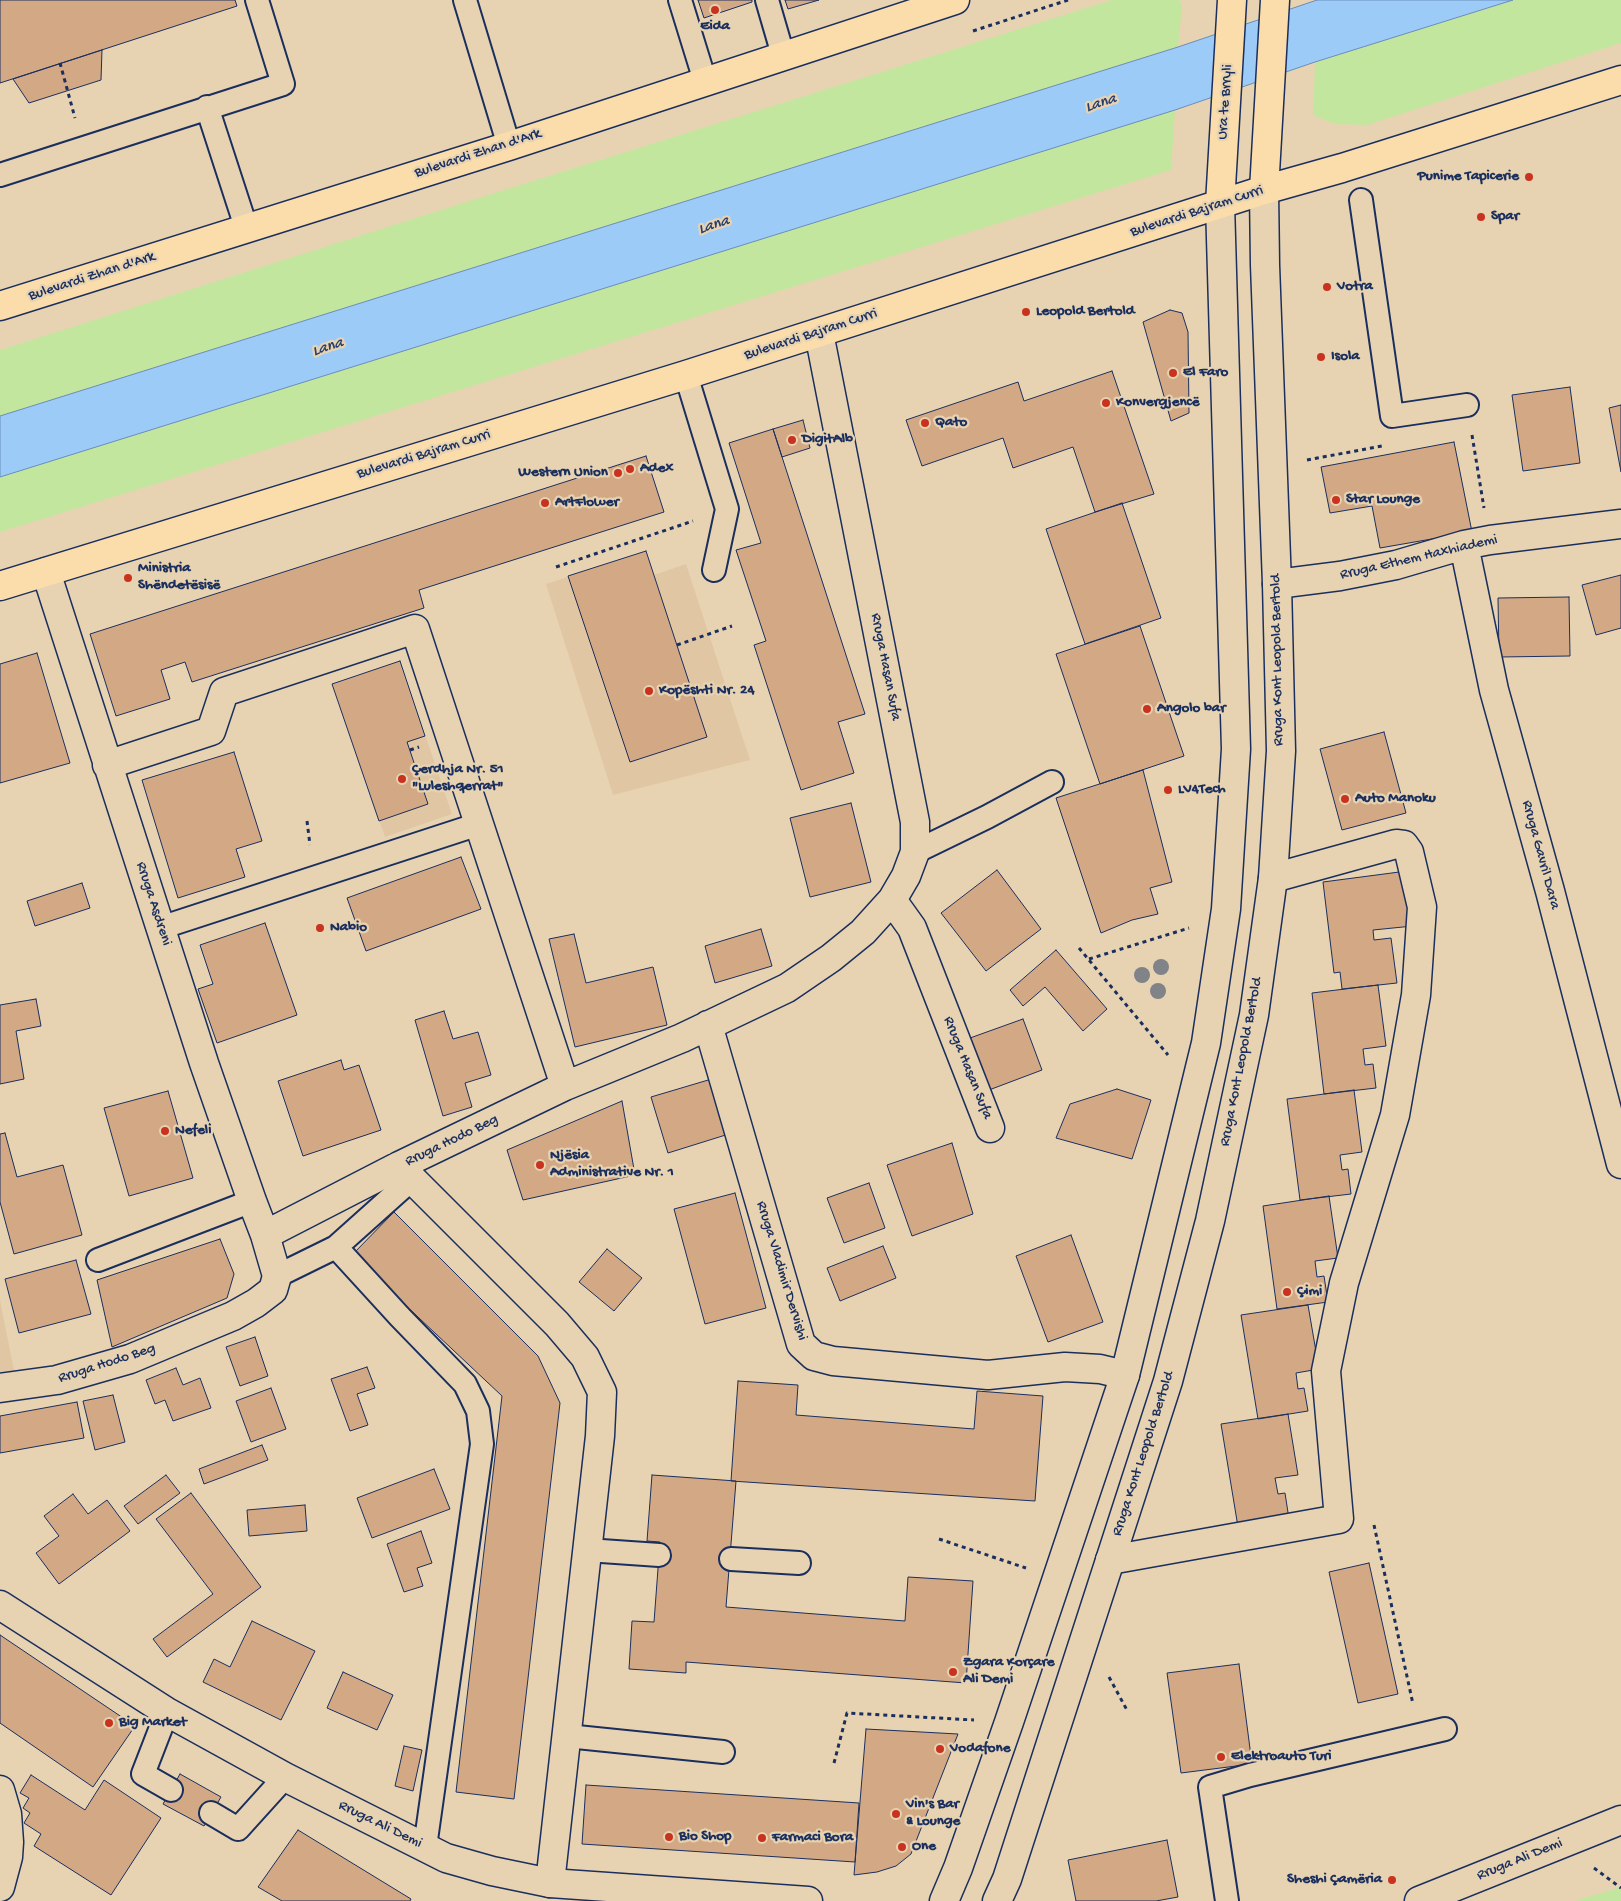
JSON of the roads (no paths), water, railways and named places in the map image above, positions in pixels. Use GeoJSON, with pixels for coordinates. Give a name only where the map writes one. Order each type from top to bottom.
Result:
{"type":"FeatureCollection","features":[{"type":"Feature","properties":{"kind":"main road","name":"Bulevardi Zhan d'Ark"},"geometry":{"type":"LineString","coordinates":[[0,306],[246,227],[509,146],[705,80],[956,0]]}},
{"type":"Feature","properties":{"kind":"main road","name":"Ura te Brryli"},"geometry":{"type":"LineString","coordinates":[[1220,204],[1232,0]]}},
{"type":"Feature","properties":{"kind":"main road"},"geometry":{"type":"LineString","coordinates":[[1264,190],[1275,0]]}},
{"type":"Feature","properties":{"kind":"main road","name":"Bulevardi Bajram Curri"},"geometry":{"type":"LineString","coordinates":[[0,586],[686,375],[1264,190],[1342,168],[1621,80]]}},
{"type":"Feature","properties":{"kind":"street","name":"Rruga Kont Leopold Bertold"},"geometry":{"type":"LineString","coordinates":[[997,1901],[1007,1879],[1168,1380],[1210,1221],[1254,1015],[1273,878],[1281,751],[1264,190]]}},
{"type":"Feature","properties":{"kind":"street"},"geometry":{"type":"LineString","coordinates":[[944,1901],[958,1868],[1009,1722],[1125,1375],[1206,1043],[1226,909],[1236,749],[1220,204]]}},
{"type":"Feature","properties":{"kind":"street","name":"Rruga Hasan Sufa"},"geometry":{"type":"LineString","coordinates":[[819,333],[915,822],[915,852]]}},
{"type":"Feature","properties":{"kind":"street","name":"Rruga Ethem Haxhiademi"},"geometry":{"type":"LineString","coordinates":[[1277,584],[1340,576],[1387,567],[1477,543],[1621,524]]}},
{"type":"Feature","properties":{"kind":"street","name":"Rruga Gavril Dara"},"geometry":{"type":"LineString","coordinates":[[1477,543],[1494,690],[1550,891],[1621,1164]]}},
{"type":"Feature","properties":{"kind":"street","name":"Rruga Asdreni"},"geometry":{"type":"LineString","coordinates":[[46,572],[204,1063],[265,1235]]}},
{"type":"Feature","properties":{"kind":"street"},"geometry":{"type":"LineString","coordinates":[[108,765],[211,731],[224,692],[415,629],[565,1086]]}},
{"type":"Feature","properties":{"kind":"street"},"geometry":{"type":"LineString","coordinates":[[1110,1560],[1339,1518],[1326,1371],[1344,1283],[1395,1115],[1416,995],[1422,907],[1409,852],[1404,845],[1396,844],[1273,878]]}},
{"type":"Feature","properties":{"kind":"street","name":"Rruga Hodo Beg"},"geometry":{"type":"LineString","coordinates":[[265,1235],[406,1172],[565,1086],[708,1025],[787,988],[824,963],[863,932],[892,900],[906,876],[915,852]]}},
{"type":"Feature","properties":{"kind":"street","name":"Rruga Hasan Sufa"},"geometry":{"type":"LineString","coordinates":[[892,900],[912,928],[990,1128]]}},
{"type":"Feature","properties":{"kind":"street","name":"Rruga Vladimir Dervishi"},"geometry":{"type":"LineString","coordinates":[[708,1025],[801,1344],[814,1356],[833,1361],[988,1375],[1065,1367],[1100,1369],[1125,1375]]}},
{"type":"Feature","properties":{"kind":"street"},"geometry":{"type":"LineString","coordinates":[[406,1172],[558,1324],[585,1358],[602,1392],[600,1436],[550,1882]]}},
{"type":"Feature","properties":{"kind":"street"},"geometry":{"type":"LineString","coordinates":[[265,1235],[278,1276]]}},
{"type":"Feature","properties":{"kind":"street","name":"Rruga Hodo Beg"},"geometry":{"type":"LineString","coordinates":[[0,1388],[57,1380],[130,1359],[233,1316],[256,1303],[273,1290],[278,1276]]}},
{"type":"Feature","properties":{"kind":"street","name":"Rruga Ali Demi"},"geometry":{"type":"LineString","coordinates":[[0,1605],[167,1712],[285,1777],[446,1858],[492,1871],[550,1882],[578,1893],[808,1901]]}},
{"type":"Feature","properties":{"kind":"street"},"geometry":{"type":"LineString","coordinates":[[0,1790],[7,1814],[9,1842],[6,1865],[0,1887]]}},
{"type":"Feature","properties":{"kind":"street","name":"Rruga Ali Demi"},"geometry":{"type":"LineString","coordinates":[[1419,1901],[1621,1820]]}},
{"type":"Feature","properties":{"kind":"lane"},"geometry":{"type":"LineString","coordinates":[[0,175],[283,84],[257,0]]}},
{"type":"Feature","properties":{"kind":"lane"},"geometry":{"type":"LineString","coordinates":[[465,0],[509,146]]}},
{"type":"Feature","properties":{"kind":"lane"},"geometry":{"type":"LineString","coordinates":[[680,0],[705,80]]}},
{"type":"Feature","properties":{"kind":"lane"},"geometry":{"type":"LineString","coordinates":[[767,0],[783,55]]}},
{"type":"Feature","properties":{"kind":"lane"},"geometry":{"type":"LineString","coordinates":[[207,107],[246,227]]}},
{"type":"Feature","properties":{"kind":"lane"},"geometry":{"type":"LineString","coordinates":[[1361,200],[1392,416],[1468,405]]}},
{"type":"Feature","properties":{"kind":"lane"},"geometry":{"type":"LineString","coordinates":[[686,375],[727,509],[714,570]]}},
{"type":"Feature","properties":{"kind":"lane"},"geometry":{"type":"LineString","coordinates":[[915,852],[987,817],[1052,782]]}},
{"type":"Feature","properties":{"kind":"lane"},"geometry":{"type":"LineString","coordinates":[[160,928],[479,824]]}},
{"type":"Feature","properties":{"kind":"lane"},"geometry":{"type":"LineString","coordinates":[[278,1276],[336,1247],[406,1172]]}},
{"type":"Feature","properties":{"kind":"lane"},"geometry":{"type":"LineString","coordinates":[[98,1260],[252,1201]]}},
{"type":"Feature","properties":{"kind":"lane"},"geometry":{"type":"LineString","coordinates":[[336,1247],[465,1384],[478,1411],[482,1444],[425,1847]]}},
{"type":"Feature","properties":{"kind":"lane"},"geometry":{"type":"LineString","coordinates":[[587,1550],[659,1555]]}},
{"type":"Feature","properties":{"kind":"lane"},"geometry":{"type":"LineString","coordinates":[[732,1559],[799,1563]]}},
{"type":"Feature","properties":{"kind":"lane"},"geometry":{"type":"LineString","coordinates":[[167,1712],[143,1774],[171,1790]]}},
{"type":"Feature","properties":{"kind":"lane"},"geometry":{"type":"LineString","coordinates":[[1227,1901],[1210,1787],[1250,1775],[1445,1728]]}},
{"type":"Feature","properties":{"kind":"lane"},"geometry":{"type":"LineString","coordinates":[[567,1736],[723,1752]]}},
{"type":"Feature","properties":{"kind":"lane"},"geometry":{"type":"LineString","coordinates":[[211,1813],[238,1828],[285,1777]]}},
{"type":"Feature","properties":{"kind":"water","name":"Lana"},"geometry":{"type":"Polygon","coordinates":[[[1317,0],[1513,0],[1315,62],[1175,110],[0,477],[0,416],[1178,47],[1317,0]]]}},
{"type":"Feature","properties":{"kind":"place","name":"Eida"},"geometry":{"type":"Point","coordinates":[715,10]}},
{"type":"Feature","properties":{"kind":"place","name":"Punime Tapicerie"},"geometry":{"type":"Point","coordinates":[1529,177]}},
{"type":"Feature","properties":{"kind":"place","name":"Spar"},"geometry":{"type":"Point","coordinates":[1481,217]}},
{"type":"Feature","properties":{"kind":"place","name":"Votra"},"geometry":{"type":"Point","coordinates":[1327,287]}},
{"type":"Feature","properties":{"kind":"place","name":"Leopold Bertold"},"geometry":{"type":"Point","coordinates":[1026,312]}},
{"type":"Feature","properties":{"kind":"place","name":"Isola"},"geometry":{"type":"Point","coordinates":[1321,357]}},
{"type":"Feature","properties":{"kind":"place","name":"El Faro"},"geometry":{"type":"Point","coordinates":[1173,373]}},
{"type":"Feature","properties":{"kind":"place","name":"Konvergjencë"},"geometry":{"type":"Point","coordinates":[1106,403]}},
{"type":"Feature","properties":{"kind":"place","name":"Qato"},"geometry":{"type":"Point","coordinates":[925,423]}},
{"type":"Feature","properties":{"kind":"place","name":"DigitAlb"},"geometry":{"type":"Point","coordinates":[792,440]}},
{"type":"Feature","properties":{"kind":"place","name":"Adex"},"geometry":{"type":"Point","coordinates":[630,469]}},
{"type":"Feature","properties":{"kind":"place","name":"Western Union"},"geometry":{"type":"Point","coordinates":[618,473]}},
{"type":"Feature","properties":{"kind":"place","name":"Star Lounge"},"geometry":{"type":"Point","coordinates":[1336,500]}},
{"type":"Feature","properties":{"kind":"place","name":"ArtFlower"},"geometry":{"type":"Point","coordinates":[545,503]}},
{"type":"Feature","properties":{"kind":"place","name":"Ministria Shëndetësisë"},"geometry":{"type":"Point","coordinates":[128,578]}},
{"type":"Feature","properties":{"kind":"place","name":"Kopështi Nr. 24"},"geometry":{"type":"Point","coordinates":[649,691]}},
{"type":"Feature","properties":{"kind":"place","name":"Angolo bar"},"geometry":{"type":"Point","coordinates":[1147,709]}},
{"type":"Feature","properties":{"kind":"place","name":"Çerdhja Nr. 51 \"Luleshqerrat\""},"geometry":{"type":"Point","coordinates":[402,779]}},
{"type":"Feature","properties":{"kind":"place","name":"LV4Tech"},"geometry":{"type":"Point","coordinates":[1168,790]}},
{"type":"Feature","properties":{"kind":"place","name":"Auto Manoku"},"geometry":{"type":"Point","coordinates":[1345,799]}},
{"type":"Feature","properties":{"kind":"place","name":"Nabio"},"geometry":{"type":"Point","coordinates":[320,928]}},
{"type":"Feature","properties":{"kind":"place","name":"Nefeli"},"geometry":{"type":"Point","coordinates":[165,1131]}},
{"type":"Feature","properties":{"kind":"place","name":"Njësia Administrative Nr. 1"},"geometry":{"type":"Point","coordinates":[540,1165]}},
{"type":"Feature","properties":{"kind":"place","name":"Çimi"},"geometry":{"type":"Point","coordinates":[1287,1292]}},
{"type":"Feature","properties":{"kind":"place","name":"Zgara Korçare Ali Demi"},"geometry":{"type":"Point","coordinates":[953,1672]}},
{"type":"Feature","properties":{"kind":"place","name":"Big Market"},"geometry":{"type":"Point","coordinates":[109,1723]}},
{"type":"Feature","properties":{"kind":"place","name":"Vodafone"},"geometry":{"type":"Point","coordinates":[940,1749]}},
{"type":"Feature","properties":{"kind":"place","name":"Elektroauto Turi"},"geometry":{"type":"Point","coordinates":[1221,1757]}},
{"type":"Feature","properties":{"kind":"place","name":"Vin's Bar & Lounge"},"geometry":{"type":"Point","coordinates":[896,1814]}},
{"type":"Feature","properties":{"kind":"place","name":"Bio Shop"},"geometry":{"type":"Point","coordinates":[669,1837]}},
{"type":"Feature","properties":{"kind":"place","name":"Farmaci Bora"},"geometry":{"type":"Point","coordinates":[762,1838]}},
{"type":"Feature","properties":{"kind":"place","name":"One"},"geometry":{"type":"Point","coordinates":[902,1847]}},
{"type":"Feature","properties":{"kind":"place","name":"Sheshi Çamëria"},"geometry":{"type":"Point","coordinates":[1392,1880]}}]}
